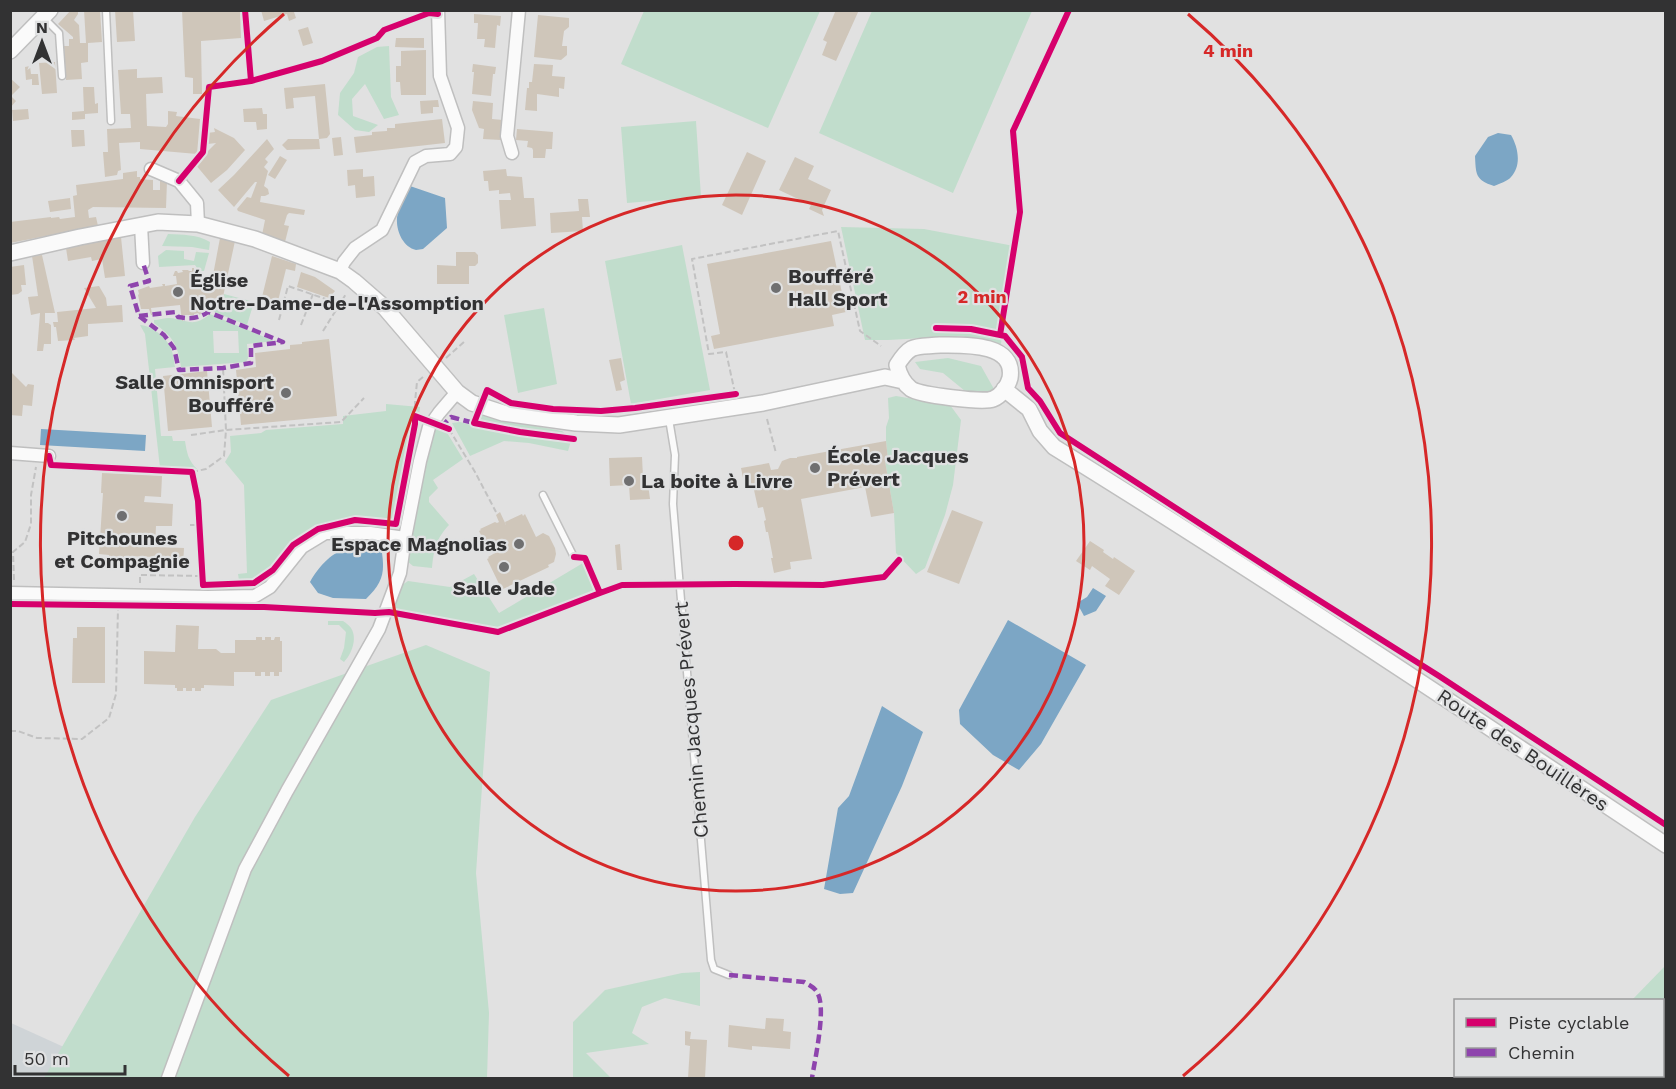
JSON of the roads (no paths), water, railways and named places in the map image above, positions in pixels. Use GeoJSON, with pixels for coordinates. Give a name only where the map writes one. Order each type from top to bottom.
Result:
{"type":"FeatureCollection","features":[{"type":"Feature","properties":{"kind":"street"},"geometry":{"type":"LineString","coordinates":[[340,271],[355,248],[382,230],[415,162],[426,156],[450,154],[456,147],[458,128],[440,76],[438,10]]}},
{"type":"Feature","properties":{"kind":"street"},"geometry":{"type":"LineString","coordinates":[[512,153],[507,136],[519,10]]}},
{"type":"Feature","properties":{"kind":"street"},"geometry":{"type":"LineString","coordinates":[[13,44],[46,14]]}},
{"type":"Feature","properties":{"kind":"street"},"geometry":{"type":"LineString","coordinates":[[151,169],[178,181],[197,202],[198,224]]}},
{"type":"Feature","properties":{"kind":"street"},"geometry":{"type":"LineString","coordinates":[[10,254],[158,222],[198,224],[255,239],[340,271],[354,281],[385,308],[458,392],[472,403],[503,413],[534,418],[619,425],[763,403],[885,377],[903,381]]}},
{"type":"Feature","properties":{"kind":"street"},"geometry":{"type":"LineString","coordinates":[[141,225],[143,263]]}},
{"type":"Feature","properties":{"kind":"street"},"geometry":{"type":"LineString","coordinates":[[885,377],[907,350],[918,346],[958,345],[996,350],[1005,358],[1010,378],[999,395],[991,400],[978,401],[912,390],[903,381],[897,365]]}},
{"type":"Feature","properties":{"kind":"street","name":"Route des Bouillères"},"geometry":{"type":"LineString","coordinates":[[1004,389],[1029,409],[1040,431],[1054,447],[1381,655],[1665,845]]}},
{"type":"Feature","properties":{"kind":"street"},"geometry":{"type":"LineString","coordinates":[[168,1078],[245,869],[379,629],[400,573],[420,461],[429,427],[458,392]]}},
{"type":"Feature","properties":{"kind":"street"},"geometry":{"type":"LineString","coordinates":[[10,453],[50,456]]}},
{"type":"Feature","properties":{"kind":"street"},"geometry":{"type":"LineString","coordinates":[[16,593],[255,596],[270,587],[302,547],[325,534],[370,533],[405,538]]}},
{"type":"Feature","properties":{"kind":"lane"},"geometry":{"type":"LineString","coordinates":[[106,10],[111,122]]}},
{"type":"Feature","properties":{"kind":"lane"},"geometry":{"type":"LineString","coordinates":[[46,14],[59,33],[62,76]]}},
{"type":"Feature","properties":{"kind":"lane","name":"Chemin Jacques Prévert"},"geometry":{"type":"LineString","coordinates":[[669,418],[675,455],[673,504],[711,960],[714,969],[729,975]]}},
{"type":"Feature","properties":{"kind":"lane"},"geometry":{"type":"LineString","coordinates":[[543,495],[574,557]]}},
{"type":"Feature","properties":{"kind":"water"},"geometry":{"type":"Polygon","coordinates":[[[1498,133],[1511,135],[1516,145],[1518,162],[1510,178],[1494,186],[1478,176],[1475,156],[1488,137],[1498,133]]]}},
{"type":"Feature","properties":{"kind":"water"},"geometry":{"type":"Polygon","coordinates":[[[410,186],[445,198],[447,228],[423,249],[416,250],[407,246],[398,228],[400,206],[410,186]]]}},
{"type":"Feature","properties":{"kind":"water"},"geometry":{"type":"Polygon","coordinates":[[[41,429],[146,435],[145,451],[40,445],[41,429]]]}},
{"type":"Feature","properties":{"kind":"water"},"geometry":{"type":"Polygon","coordinates":[[[367,546],[382,553],[383,567],[379,583],[366,599],[333,598],[318,593],[310,582],[325,562],[340,551],[367,546]]]}},
{"type":"Feature","properties":{"kind":"water"},"geometry":{"type":"Polygon","coordinates":[[[1093,588],[1106,596],[1096,611],[1084,616],[1077,603],[1087,597],[1093,588]]]}},
{"type":"Feature","properties":{"kind":"water"},"geometry":{"type":"Polygon","coordinates":[[[1008,620],[1086,665],[1041,744],[1019,770],[993,755],[960,724],[959,710],[1008,620]]]}},
{"type":"Feature","properties":{"kind":"water"},"geometry":{"type":"Polygon","coordinates":[[[882,706],[923,732],[902,786],[853,893],[840,894],[824,889],[838,808],[849,796],[882,706]]]}},
{"type":"Feature","properties":{"kind":"place","name":"Boufféré Hall Sport"},"geometry":{"type":"Point","coordinates":[776,288]}},
{"type":"Feature","properties":{"kind":"place","name":"Église Notre-Dame-de-l'Assomption"},"geometry":{"type":"Point","coordinates":[178,292]}},
{"type":"Feature","properties":{"kind":"place","name":"Salle Omnisport Boufféré"},"geometry":{"type":"Point","coordinates":[286,393]}},
{"type":"Feature","properties":{"kind":"place","name":"École Jacques Prévert"},"geometry":{"type":"Point","coordinates":[815,468]}},
{"type":"Feature","properties":{"kind":"place","name":"La boite à Livre"},"geometry":{"type":"Point","coordinates":[629,481]}},
{"type":"Feature","properties":{"kind":"place","name":"Pitchounes et Compagnie"},"geometry":{"type":"Point","coordinates":[122,516]}},
{"type":"Feature","properties":{"kind":"place","name":"Espace Magnolias"},"geometry":{"type":"Point","coordinates":[519,544]}},
{"type":"Feature","properties":{"kind":"place","name":"Salle Jade"},"geometry":{"type":"Point","coordinates":[504,567]}}]}
